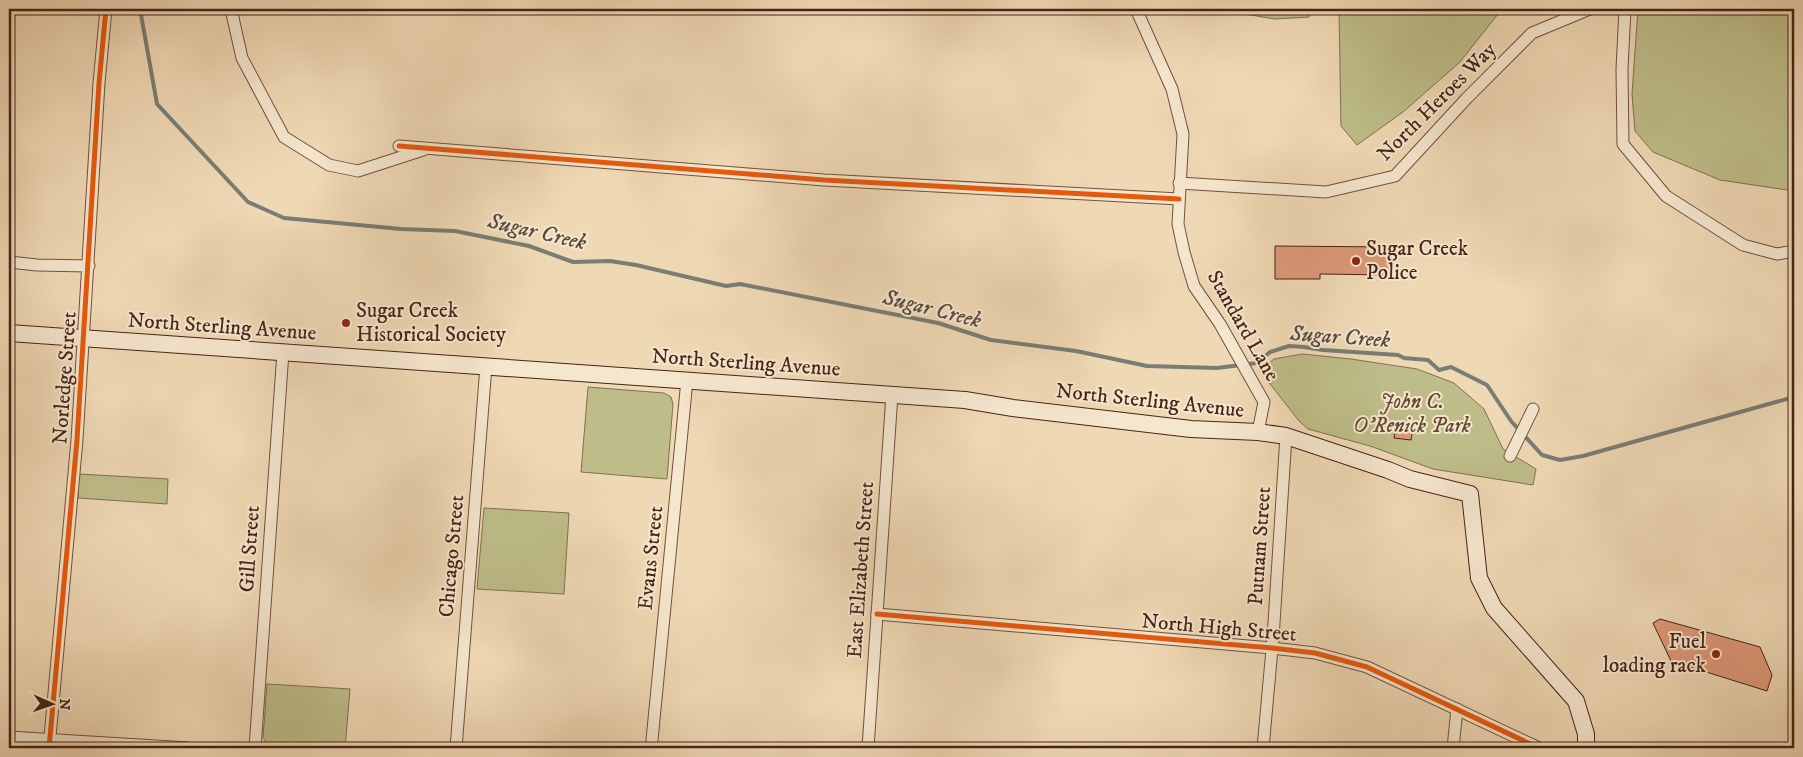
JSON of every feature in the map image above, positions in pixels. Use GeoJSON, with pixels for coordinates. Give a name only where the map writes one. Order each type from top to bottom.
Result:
{"type":"FeatureCollection","features":[{"type":"Feature","properties":{"kind":"main road","name":"North Sterling Avenue"},"geometry":{"type":"LineString","coordinates":[[9,333],[892,394],[965,400],[1013,408],[1191,429],[1258,432],[1286,436],[1410,479],[1470,494],[1479,578],[1494,608],[1576,701],[1586,734],[1586,748]]}},
{"type":"Feature","properties":{"kind":"street","name":"Norledge Street"},"geometry":{"type":"LineString","coordinates":[[50,744],[84,338],[99,83],[106,9]]}},
{"type":"Feature","properties":{"kind":"street"},"geometry":{"type":"LineString","coordinates":[[232,9],[242,58],[284,137],[329,165],[358,171],[429,148]]}},
{"type":"Feature","properties":{"kind":"street","name":"Standard Lane"},"geometry":{"type":"LineString","coordinates":[[1136,9],[1172,89],[1183,134],[1178,224],[1194,286],[1220,324],[1264,402],[1258,432]]}},
{"type":"Feature","properties":{"kind":"street","name":"North Heroes Way"},"geometry":{"type":"LineString","coordinates":[[1179,183],[1326,192],[1395,176],[1467,98],[1532,33],[1590,9]]}},
{"type":"Feature","properties":{"kind":"street"},"geometry":{"type":"LineString","coordinates":[[1625,9],[1622,70],[1623,144],[1666,196],[1743,245],[1777,254],[1794,251]]}},
{"type":"Feature","properties":{"kind":"street"},"geometry":{"type":"LineString","coordinates":[[399,146],[824,180],[1179,199]]}},
{"type":"Feature","properties":{"kind":"street"},"geometry":{"type":"LineString","coordinates":[[9,262],[37,265],[88,266]]}},
{"type":"Feature","properties":{"kind":"street","name":"Gill Street"},"geometry":{"type":"LineString","coordinates":[[255,748],[282,352]]}},
{"type":"Feature","properties":{"kind":"street","name":"Chicago Street"},"geometry":{"type":"LineString","coordinates":[[456,748],[486,366]]}},
{"type":"Feature","properties":{"kind":"street","name":"Evans Street"},"geometry":{"type":"LineString","coordinates":[[652,740],[687,380]]}},
{"type":"Feature","properties":{"kind":"street","name":"East Elizabeth Street"},"geometry":{"type":"LineString","coordinates":[[868,748],[892,394]]}},
{"type":"Feature","properties":{"kind":"street"},"geometry":{"type":"LineString","coordinates":[[1510,456],[1532,411]]}},
{"type":"Feature","properties":{"kind":"street","name":"Putnam Street"},"geometry":{"type":"LineString","coordinates":[[1263,748],[1272,648],[1286,436]]}},
{"type":"Feature","properties":{"kind":"street","name":"North High Street"},"geometry":{"type":"LineString","coordinates":[[877,614],[1314,653],[1367,667],[1539,748]]}},
{"type":"Feature","properties":{"kind":"street"},"geometry":{"type":"LineString","coordinates":[[1453,748],[1457,709]]}},
{"type":"Feature","properties":{"kind":"street"},"geometry":{"type":"LineString","coordinates":[[9,737],[50,744],[188,748]]}},
{"type":"Feature","properties":{"kind":"green space"},"geometry":{"type":"Polygon","coordinates":[[[1214,9],[1310,9],[1309,17],[1275,19],[1214,9]]]}},
{"type":"Feature","properties":{"kind":"green space"},"geometry":{"type":"Polygon","coordinates":[[[1339,9],[1502,9],[1460,62],[1403,112],[1357,145],[1341,126],[1339,9]]]}},
{"type":"Feature","properties":{"kind":"green space"},"geometry":{"type":"Polygon","coordinates":[[[1638,9],[1794,9],[1794,191],[1720,180],[1653,152],[1635,131],[1632,94],[1638,9]]]}},
{"type":"Feature","properties":{"kind":"green space","name":"John C. O'Renick Park"},"geometry":{"type":"Polygon","coordinates":[[[1302,354],[1417,369],[1454,383],[1484,409],[1503,449],[1536,469],[1533,485],[1433,469],[1370,446],[1308,429],[1299,421],[1260,371],[1274,359],[1302,354]]]}},
{"type":"Feature","properties":{"kind":"green space"},"geometry":{"type":"Polygon","coordinates":[[[588,387],[664,393],[671,397],[673,404],[667,479],[581,472],[588,387]]]}},
{"type":"Feature","properties":{"kind":"green space"},"geometry":{"type":"Polygon","coordinates":[[[79,474],[168,479],[167,504],[78,498],[79,474]]]}},
{"type":"Feature","properties":{"kind":"green space"},"geometry":{"type":"Polygon","coordinates":[[[484,508],[569,513],[564,594],[477,589],[484,508]]]}},
{"type":"Feature","properties":{"kind":"green space"},"geometry":{"type":"Polygon","coordinates":[[[267,684],[350,689],[345,748],[268,744],[263,738],[267,684]]]}},
{"type":"Feature","properties":{"kind":"building"},"geometry":{"type":"Polygon","coordinates":[[[1275,246],[1391,247],[1391,275],[1320,274],[1320,279],[1275,279],[1275,246]]]}},
{"type":"Feature","properties":{"kind":"building"},"geometry":{"type":"Polygon","coordinates":[[[1396,426],[1413,428],[1411,440],[1394,438],[1396,426]]]}},
{"type":"Feature","properties":{"kind":"building","name":"Fuel loading rack"},"geometry":{"type":"Polygon","coordinates":[[[1660,619],[1760,647],[1772,675],[1767,691],[1671,661],[1653,623],[1660,619]]]}},
{"type":"Feature","properties":{"kind":"waterway","name":"Sugar Creek"},"geometry":{"type":"LineString","coordinates":[[140,9],[157,104],[248,202],[284,218],[401,229],[455,231],[529,246],[573,262],[610,261],[636,265],[726,286],[740,284],[938,323],[991,340],[1076,351],[1147,366],[1217,368],[1257,363],[1270,352],[1289,346],[1398,355],[1404,358],[1428,360],[1439,370],[1451,367],[1487,385],[1511,421],[1542,455],[1560,460],[1583,456],[1794,397]]}},
{"type":"Feature","properties":{"kind":"cycle path"},"geometry":{"type":"LineString","coordinates":[[49,748],[77,440],[99,83],[106,9]]}},
{"type":"Feature","properties":{"kind":"cycle path"},"geometry":{"type":"LineString","coordinates":[[399,146],[824,180],[1179,199]]}},
{"type":"Feature","properties":{"kind":"cycle path"},"geometry":{"type":"LineString","coordinates":[[877,614],[1315,653],[1367,667],[1539,748]]}},
{"type":"Feature","properties":{"kind":"place","name":"Sugar Creek Police"},"geometry":{"type":"Point","coordinates":[1356,261]}},
{"type":"Feature","properties":{"kind":"place","name":"Sugar Creek Historical Society"},"geometry":{"type":"Point","coordinates":[346,323]}},
{"type":"Feature","properties":{"kind":"place","name":"Fuel loading rack"},"geometry":{"type":"Point","coordinates":[1716,654]}}]}
